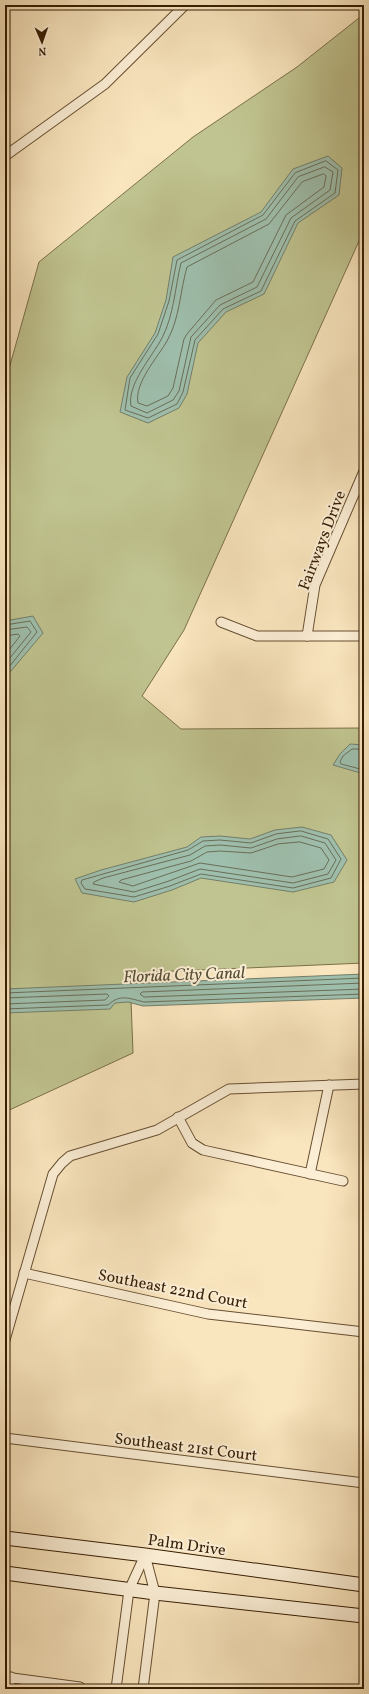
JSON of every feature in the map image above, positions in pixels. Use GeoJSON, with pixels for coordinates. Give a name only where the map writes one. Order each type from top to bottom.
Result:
{"type":"FeatureCollection","features":[{"type":"Feature","properties":{"kind":"main road","name":"Palm Drive"},"geometry":{"type":"LineString","coordinates":[[5,1538],[145,1555],[364,1585]]}},
{"type":"Feature","properties":{"kind":"main road"},"geometry":{"type":"LineString","coordinates":[[5,1573],[129,1590],[364,1616]]}},
{"type":"Feature","properties":{"kind":"street"},"geometry":{"type":"LineString","coordinates":[[5,156],[106,84],[185,5]]}},
{"type":"Feature","properties":{"kind":"street","name":"Fairways Drive"},"geometry":{"type":"LineString","coordinates":[[307,636],[315,585],[364,471]]}},
{"type":"Feature","properties":{"kind":"street"},"geometry":{"type":"LineString","coordinates":[[221,622],[257,636],[364,636]]}},
{"type":"Feature","properties":{"kind":"street"},"geometry":{"type":"LineString","coordinates":[[5,1340],[53,1174],[70,1156],[156,1130],[229,1089],[364,1084]]}},
{"type":"Feature","properties":{"kind":"street"},"geometry":{"type":"LineString","coordinates":[[310,1174],[329,1086]]}},
{"type":"Feature","properties":{"kind":"street"},"geometry":{"type":"LineString","coordinates":[[178,1117],[192,1143],[203,1150],[343,1181]]}},
{"type":"Feature","properties":{"kind":"street","name":"Southeast 22nd Court"},"geometry":{"type":"LineString","coordinates":[[24,1273],[208,1314],[364,1332]]}},
{"type":"Feature","properties":{"kind":"street","name":"Southeast 21st Court"},"geometry":{"type":"LineString","coordinates":[[5,1438],[364,1483]]}},
{"type":"Feature","properties":{"kind":"street"},"geometry":{"type":"LineString","coordinates":[[116,1689],[129,1590],[145,1555]]}},
{"type":"Feature","properties":{"kind":"street"},"geometry":{"type":"LineString","coordinates":[[143,1689],[155,1593],[145,1555]]}},
{"type":"Feature","properties":{"kind":"street"},"geometry":{"type":"LineString","coordinates":[[9,1689],[8,1677],[80,1687]]}},
{"type":"Feature","properties":{"kind":"green space"},"geometry":{"type":"Polygon","coordinates":[[[364,14],[364,230],[184,630],[142,696],[181,729],[364,728],[364,963],[130,973],[133,1053],[5,1112],[5,383],[39,262],[193,137],[297,67],[364,14]]]}},
{"type":"Feature","properties":{"kind":"water"},"geometry":{"type":"Polygon","coordinates":[[[328,156],[342,168],[339,195],[298,223],[264,294],[226,312],[198,343],[187,394],[179,408],[148,423],[120,412],[127,377],[155,333],[166,300],[173,257],[261,212],[293,169],[328,156]]]}},
{"type":"Feature","properties":{"kind":"water"},"geometry":{"type":"Polygon","coordinates":[[[33,616],[43,633],[5,678],[5,621],[33,616]]]}},
{"type":"Feature","properties":{"kind":"water"},"geometry":{"type":"Polygon","coordinates":[[[350,744],[364,745],[364,774],[333,765],[340,754],[350,744]]]}},
{"type":"Feature","properties":{"kind":"water"},"geometry":{"type":"Polygon","coordinates":[[[302,827],[331,835],[347,860],[334,882],[293,892],[201,878],[172,890],[134,902],[82,893],[75,879],[101,870],[187,847],[201,837],[220,836],[250,839],[275,830],[302,827]]]}},
{"type":"Feature","properties":{"kind":"water","name":"Florida City Canal"},"geometry":{"type":"Polygon","coordinates":[[[364,974],[364,998],[143,1006],[128,1002],[115,1003],[110,1009],[5,1013],[5,989],[364,974]]]}}]}
